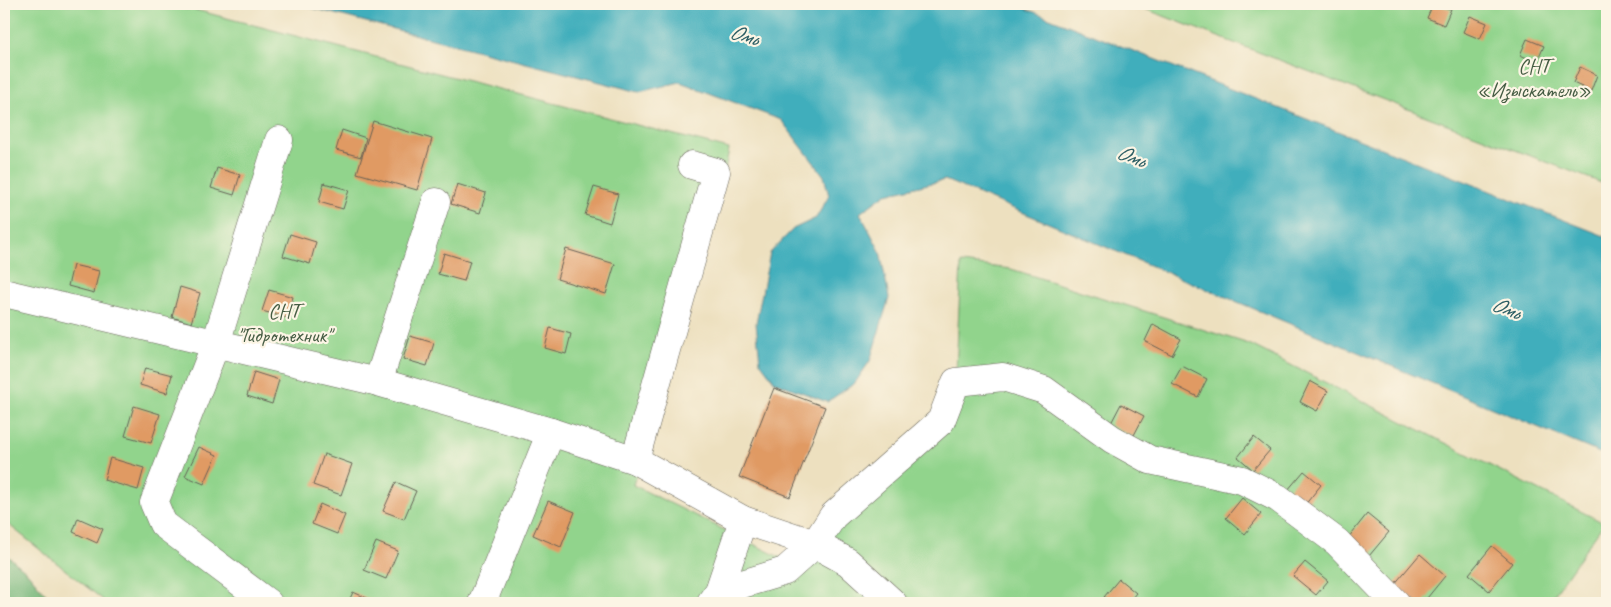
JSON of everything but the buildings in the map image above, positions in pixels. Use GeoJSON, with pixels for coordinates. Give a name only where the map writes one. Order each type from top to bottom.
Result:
{"type":"FeatureCollection","features":[{"type":"Feature","properties":{"kind":"lane"},"geometry":{"type":"LineString","coordinates":[[268,603],[163,524],[154,503],[216,343],[280,140]]}},
{"type":"Feature","properties":{"kind":"lane"},"geometry":{"type":"LineString","coordinates":[[635,460],[716,172],[692,165]]}},
{"type":"Feature","properties":{"kind":"lane"},"geometry":{"type":"LineString","coordinates":[[378,382],[436,202]]}},
{"type":"Feature","properties":{"kind":"lane"},"geometry":{"type":"LineString","coordinates":[[4,293],[378,382],[552,432],[635,460],[744,520],[815,544],[848,562],[893,603]]}},
{"type":"Feature","properties":{"kind":"lane"},"geometry":{"type":"LineString","coordinates":[[715,597],[785,571],[815,544],[833,516],[941,422],[956,382],[1003,377],[1044,390],[1112,439],[1150,460],[1242,480],[1278,498],[1337,542],[1396,603]]}},
{"type":"Feature","properties":{"kind":"lane"},"geometry":{"type":"LineString","coordinates":[[482,603],[552,432]]}},
{"type":"Feature","properties":{"kind":"lane"},"geometry":{"type":"LineString","coordinates":[[715,597],[744,520]]}},
{"type":"Feature","properties":{"kind":"green space","name":"СНТ \"Гидротехник\""},"geometry":{"type":"Polygon","coordinates":[[[4,4],[141,4],[196,10],[729,149],[724,176],[633,485],[800,567],[955,395],[961,263],[1011,269],[1249,344],[1604,523],[1548,603],[107,603],[4,521],[4,4]]]}},
{"type":"Feature","properties":{"kind":"green space","name":"СНТ «Изыскатель»"},"geometry":{"type":"Polygon","coordinates":[[[1132,4],[1607,4],[1607,185],[1132,4]]]}},
{"type":"Feature","properties":{"kind":"green space"},"geometry":{"type":"Polygon","coordinates":[[[4,553],[27,572],[53,603],[4,603],[4,553]]]}},
{"type":"Feature","properties":{"kind":"water","name":"Омь"},"geometry":{"type":"Polygon","coordinates":[[[296,4],[1014,4],[1607,237],[1607,456],[945,180],[886,194],[860,213],[880,251],[889,298],[870,361],[855,383],[827,402],[775,382],[760,362],[756,323],[770,253],[793,229],[816,218],[829,196],[824,176],[781,120],[680,82],[639,92],[296,4]]]}}]}
